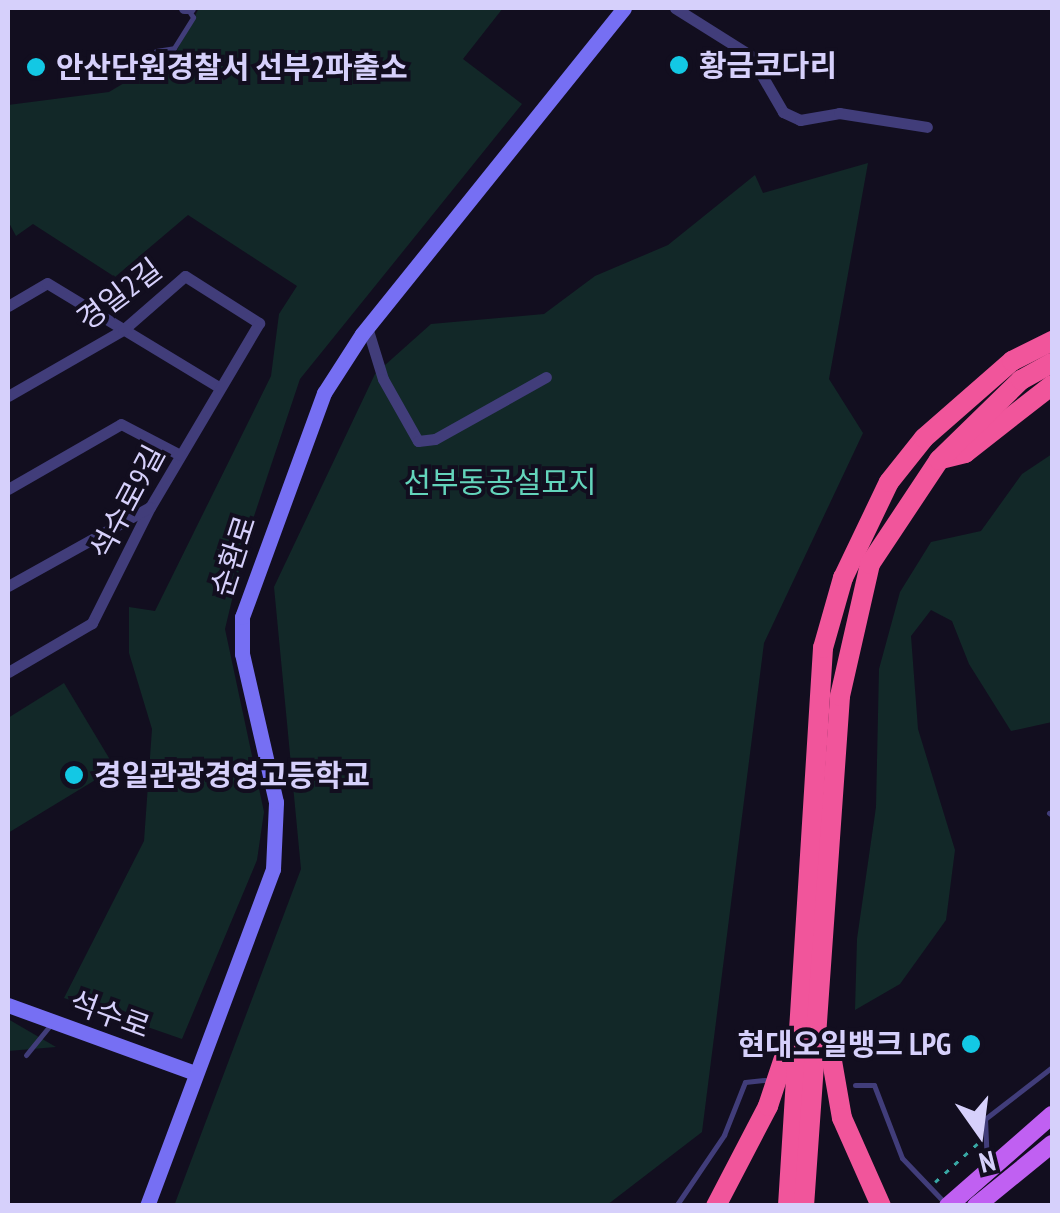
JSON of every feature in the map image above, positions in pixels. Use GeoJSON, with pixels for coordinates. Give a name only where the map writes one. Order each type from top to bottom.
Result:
{"type":"FeatureCollection","features":[{"type":"Feature","properties":{"kind":"highway"},"geometry":{"type":"LineString","coordinates":[[788,1206],[823,648],[862,529],[889,482],[962,400],[1012,361],[1052,341]]}},
{"type":"Feature","properties":{"kind":"highway"},"geometry":{"type":"LineString","coordinates":[[804,1206],[840,696],[851,631],[870,564],[939,460],[1021,380],[1052,363]]}},
{"type":"Feature","properties":{"kind":"highway"},"geometry":{"type":"LineString","coordinates":[[939,460],[965,453],[1052,385]]}},
{"type":"Feature","properties":{"kind":"highway"},"geometry":{"type":"LineString","coordinates":[[716,1206],[768,1106],[787,1054],[805,932]]}},
{"type":"Feature","properties":{"kind":"highway"},"geometry":{"type":"LineString","coordinates":[[823,964],[831,1078],[862,1172],[881,1206]]}},
{"type":"Feature","properties":{"kind":"main road","name":"순환로"},"geometry":{"type":"LineString","coordinates":[[147,1206],[273,869],[278,830],[242,654],[247,590],[324,393],[368,327],[624,8]]}},
{"type":"Feature","properties":{"kind":"main road","name":"석수로"},"geometry":{"type":"LineString","coordinates":[[8,1005],[195,1074]]}},
{"type":"Feature","properties":{"kind":"main road"},"geometry":{"type":"LineString","coordinates":[[948,1206],[986,1168],[1052,1115]]}},
{"type":"Feature","properties":{"kind":"main road"},"geometry":{"type":"LineString","coordinates":[[976,1206],[1052,1144]]}},
{"type":"Feature","properties":{"kind":"street"},"geometry":{"type":"LineString","coordinates":[[674,8],[750,56],[783,112],[800,120],[839,113],[926,127]]}},
{"type":"Feature","properties":{"kind":"street","name":"경일2길"},"geometry":{"type":"LineString","coordinates":[[8,396],[123,330],[185,276],[258,323]]}},
{"type":"Feature","properties":{"kind":"street"},"geometry":{"type":"LineString","coordinates":[[8,306],[47,283],[220,387]]}},
{"type":"Feature","properties":{"kind":"street","name":"석수로9길"},"geometry":{"type":"LineString","coordinates":[[8,672],[92,623],[150,506],[258,323]]}},
{"type":"Feature","properties":{"kind":"street"},"geometry":{"type":"LineString","coordinates":[[368,327],[383,378],[418,440],[436,439],[546,377]]}},
{"type":"Feature","properties":{"kind":"street"},"geometry":{"type":"LineString","coordinates":[[8,489],[122,424],[180,456]]}},
{"type":"Feature","properties":{"kind":"street"},"geometry":{"type":"LineString","coordinates":[[8,586],[150,506]]}},
{"type":"Feature","properties":{"kind":"lane"},"geometry":{"type":"LineString","coordinates":[[156,51],[174,48],[193,16],[187,8]]}},
{"type":"Feature","properties":{"kind":"lane"},"geometry":{"type":"LineString","coordinates":[[26,1056],[51,1022]]}},
{"type":"Feature","properties":{"kind":"lane"},"geometry":{"type":"LineString","coordinates":[[986,1168],[985,1120],[1052,1067]]}},
{"type":"Feature","properties":{"kind":"lane"},"geometry":{"type":"LineString","coordinates":[[676,1206],[724,1135],[746,1082],[765,1080]]}},
{"type":"Feature","properties":{"kind":"lane"},"geometry":{"type":"LineString","coordinates":[[855,1085],[874,1085],[902,1158],[923,1186],[948,1206]]}},
{"type":"Feature","properties":{"kind":"path"},"geometry":{"type":"LineString","coordinates":[[923,1186],[946,1178],[988,1132]]}},
{"type":"Feature","properties":{"kind":"green space"},"geometry":{"type":"Polygon","coordinates":[[[199,8],[503,8],[463,59],[522,104],[300,379],[247,537],[225,629],[264,812],[257,860],[182,1039],[64,998],[144,841],[152,729],[129,653],[129,607],[155,611],[271,376],[279,314],[297,286],[188,215],[115,277],[33,224],[16,236],[8,221],[8,105],[109,92],[176,52],[199,8]]]}},
{"type":"Feature","properties":{"kind":"green space","name":"선부동공설묘지"},"geometry":{"type":"Polygon","coordinates":[[[868,163],[829,379],[863,433],[764,643],[702,1132],[607,1205],[174,1206],[301,869],[274,587],[375,374],[431,324],[544,314],[595,276],[668,245],[755,175],[763,193],[868,163]]]}},
{"type":"Feature","properties":{"kind":"green space"},"geometry":{"type":"Polygon","coordinates":[[[1052,454],[1052,722],[1011,731],[969,664],[952,621],[931,610],[911,636],[918,729],[955,850],[946,920],[900,984],[855,1010],[857,939],[876,807],[879,669],[900,592],[931,542],[981,531],[1022,474],[1052,454]]]}},
{"type":"Feature","properties":{"kind":"green space"},"geometry":{"type":"Polygon","coordinates":[[[64,683],[115,768],[8,833],[8,718],[64,683]]]}},
{"type":"Feature","properties":{"kind":"green space"},"geometry":{"type":"Polygon","coordinates":[[[8,1019],[56,1047],[8,1051],[8,1019]]]}},
{"type":"Feature","properties":{"kind":"place","name":"황금코다리"},"geometry":{"type":"Point","coordinates":[679,65]}},
{"type":"Feature","properties":{"kind":"place","name":"안산단원경찰서 선부2파출소"},"geometry":{"type":"Point","coordinates":[36,67]}},
{"type":"Feature","properties":{"kind":"place","name":"경일관광경영고등학교"},"geometry":{"type":"Point","coordinates":[74,775]}},
{"type":"Feature","properties":{"kind":"place","name":"현대오일뱅크 LPG"},"geometry":{"type":"Point","coordinates":[971,1044]}}]}
